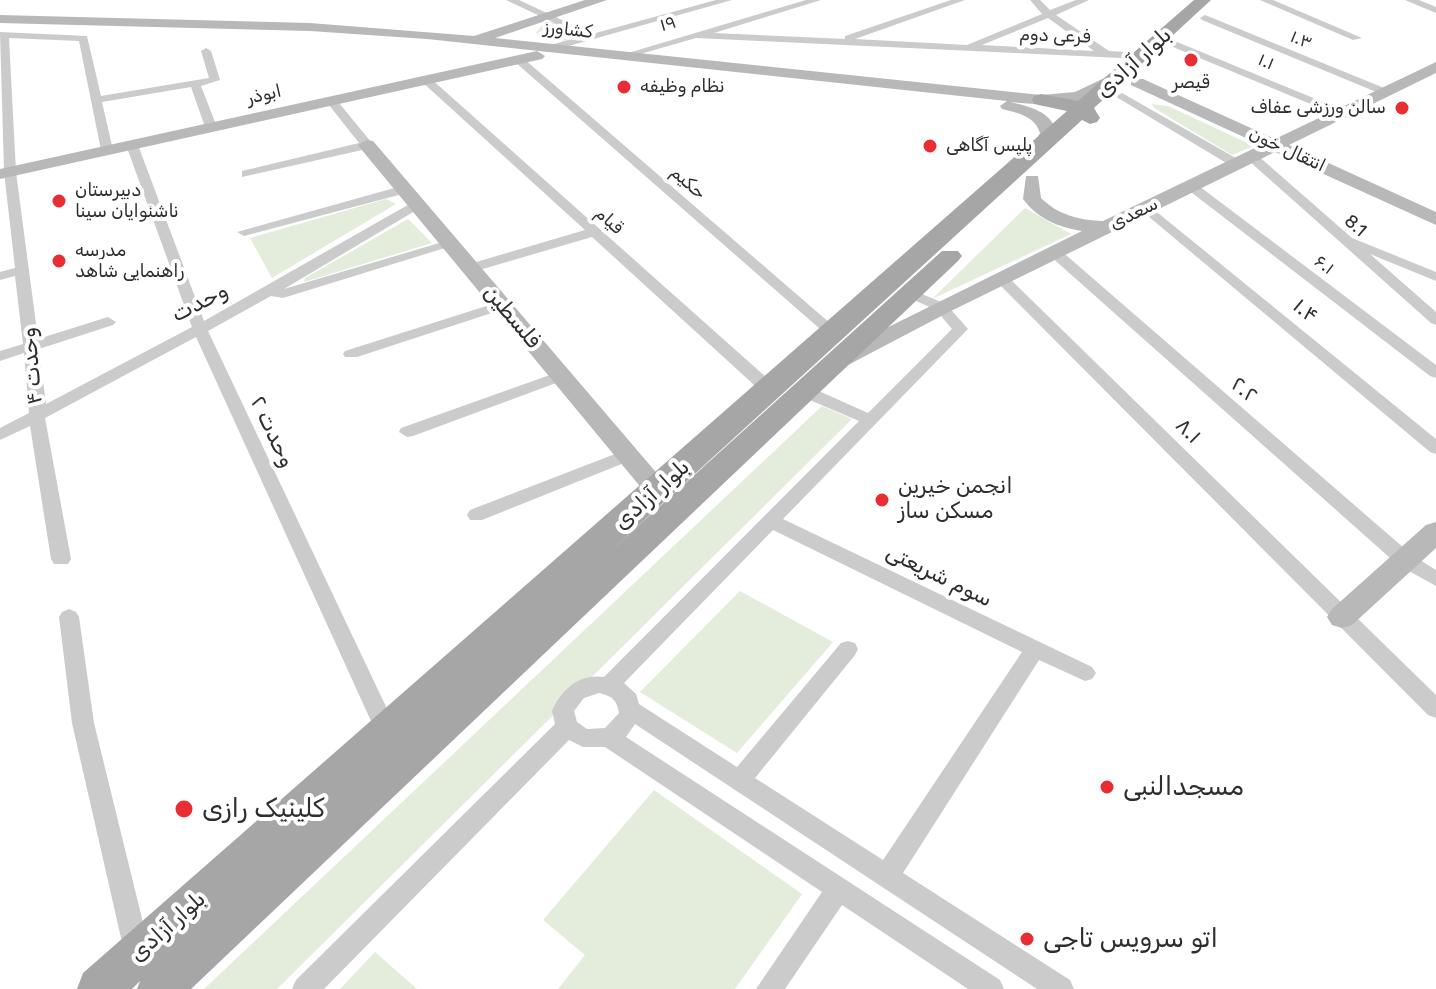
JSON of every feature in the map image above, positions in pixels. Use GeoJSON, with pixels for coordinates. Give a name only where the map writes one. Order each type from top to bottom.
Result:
{"type":"FeatureCollection","features":[{"type":"Feature","properties":{"kind":"main road"},"geometry":{"type":"LineString","coordinates":[[416,34],[476,31],[600,0]]}},
{"type":"Feature","properties":{"kind":"main road","name":"بلوار آزادی"},"geometry":{"type":"LineString","coordinates":[[1126,72],[1177,45],[1211,6]]}},
{"type":"Feature","properties":{"kind":"main road","name":"بلوار آزادی"},"geometry":{"type":"LineString","coordinates":[[99,989],[387,732],[495,656],[804,391],[1032,180],[1126,72],[1211,6]]}},
{"type":"Feature","properties":{"kind":"main road"},"geometry":{"type":"LineString","coordinates":[[312,37],[477,40],[539,17]]}},
{"type":"Feature","properties":{"kind":"main road"},"geometry":{"type":"LineString","coordinates":[[539,17],[525,26],[524,33],[542,50]]}},
{"type":"Feature","properties":{"kind":"main road","name":"کشاورز"},"geometry":{"type":"LineString","coordinates":[[0,19],[542,50]]}},
{"type":"Feature","properties":{"kind":"main road","name":"کشاورز"},"geometry":{"type":"LineString","coordinates":[[1,32],[112,26],[310,27],[477,40],[793,78],[978,97],[1041,100],[1079,97],[1126,72]]}},
{"type":"Feature","properties":{"kind":"main road"},"geometry":{"type":"LineString","coordinates":[[477,40],[496,48],[624,60]]}},
{"type":"Feature","properties":{"kind":"main road","name":"ابوذر"},"geometry":{"type":"LineString","coordinates":[[5,173],[519,60],[542,50]]}},
{"type":"Feature","properties":{"kind":"main road","name":"سعدی"},"geometry":{"type":"LineString","coordinates":[[833,364],[941,307],[1436,67]]}},
{"type":"Feature","properties":{"kind":"main road","name":"انتقال خون"},"geometry":{"type":"LineString","coordinates":[[1126,72],[1436,219]]}},
{"type":"Feature","properties":{"kind":"main road","name":"کشاورز"},"geometry":{"type":"LineString","coordinates":[[978,97],[1035,114],[1049,127],[1041,147]]}},
{"type":"Feature","properties":{"kind":"main road"},"geometry":{"type":"LineString","coordinates":[[1041,100],[1081,123]]}},
{"type":"Feature","properties":{"kind":"main road","name":"بلوار آزادی"},"geometry":{"type":"LineString","coordinates":[[159,989],[495,656],[657,490],[1041,147],[1081,123]]}},
{"type":"Feature","properties":{"kind":"main road","name":"فلسطین"},"geometry":{"type":"LineString","coordinates":[[367,145],[657,490]]}},
{"type":"Feature","properties":{"kind":"main road"},"geometry":{"type":"LineString","coordinates":[[1032,180],[1032,199],[1050,214],[1076,226],[1107,227]]}},
{"type":"Feature","properties":{"kind":"main road"},"geometry":{"type":"LineString","coordinates":[[1342,617],[1436,532]]}},
{"type":"Feature","properties":{"kind":"street"},"geometry":{"type":"LineString","coordinates":[[511,0],[539,17],[591,37]]}},
{"type":"Feature","properties":{"kind":"street"},"geometry":{"type":"LineString","coordinates":[[542,50],[727,0]]}},
{"type":"Feature","properties":{"kind":"street","name":"۱۹"},"geometry":{"type":"LineString","coordinates":[[624,60],[816,0]]}},
{"type":"Feature","properties":{"kind":"street"},"geometry":{"type":"LineString","coordinates":[[839,42],[960,0]]}},
{"type":"Feature","properties":{"kind":"street","name":"8.1"},"geometry":{"type":"LineString","coordinates":[[1035,0],[1048,14],[1244,160],[1436,320]]}},
{"type":"Feature","properties":{"kind":"street"},"geometry":{"type":"LineString","coordinates":[[965,48],[1084,0]]}},
{"type":"Feature","properties":{"kind":"street"},"geometry":{"type":"LineString","coordinates":[[1265,0],[1357,38]]}},
{"type":"Feature","properties":{"kind":"street"},"geometry":{"type":"LineString","coordinates":[[1410,0],[1436,10]]}},
{"type":"Feature","properties":{"kind":"street","name":"۱.۳"},"geometry":{"type":"LineString","coordinates":[[1211,6],[1385,92]]}},
{"type":"Feature","properties":{"kind":"street"},"geometry":{"type":"LineString","coordinates":[[1,32],[83,38],[107,150]]}},
{"type":"Feature","properties":{"kind":"street","name":"وحدت ۴"},"geometry":{"type":"LineString","coordinates":[[1,32],[8,214],[23,270],[37,418],[61,559]]}},
{"type":"Feature","properties":{"kind":"street","name":"فرعی دوم"},"geometry":{"type":"LineString","coordinates":[[696,35],[965,48],[1126,72]]}},
{"type":"Feature","properties":{"kind":"street","name":"۱.۱"},"geometry":{"type":"LineString","coordinates":[[1177,45],[1341,113]]}},
{"type":"Feature","properties":{"kind":"street"},"geometry":{"type":"LineString","coordinates":[[96,100],[215,80],[206,51]]}},
{"type":"Feature","properties":{"kind":"street","name":"حکیم"},"geometry":{"type":"LineString","coordinates":[[519,60],[833,333]]}},
{"type":"Feature","properties":{"kind":"street","name":"قیام"},"geometry":{"type":"LineString","coordinates":[[425,79],[770,390]]}},
{"type":"Feature","properties":{"kind":"street"},"geometry":{"type":"LineString","coordinates":[[195,83],[211,127]]}},
{"type":"Feature","properties":{"kind":"street"},"geometry":{"type":"LineString","coordinates":[[246,174],[367,145],[331,100]]}},
{"type":"Feature","properties":{"kind":"street","name":"وحدت ۲"},"geometry":{"type":"LineString","coordinates":[[132,145],[199,327],[387,732]]}},
{"type":"Feature","properties":{"kind":"street","name":"۶.۱"},"geometry":{"type":"LineString","coordinates":[[1191,186],[1436,373]]}},
{"type":"Feature","properties":{"kind":"street"},"geometry":{"type":"LineString","coordinates":[[244,232],[411,197]]}},
{"type":"Feature","properties":{"kind":"street","name":"وحدت"},"geometry":{"type":"LineString","coordinates":[[0,435],[249,303],[411,197]]}},
{"type":"Feature","properties":{"kind":"street","name":"۱.۴"},"geometry":{"type":"LineString","coordinates":[[1147,208],[1436,448]]}},
{"type":"Feature","properties":{"kind":"street"},"geometry":{"type":"LineString","coordinates":[[471,268],[594,232]]}},
{"type":"Feature","properties":{"kind":"street"},"geometry":{"type":"LineString","coordinates":[[1336,234],[1436,277]]}},
{"type":"Feature","properties":{"kind":"street"},"geometry":{"type":"LineString","coordinates":[[249,303],[451,244]]}},
{"type":"Feature","properties":{"kind":"street","name":"۲.۲"},"geometry":{"type":"LineString","coordinates":[[1054,252],[1405,560],[1436,579]]}},
{"type":"Feature","properties":{"kind":"street"},"geometry":{"type":"LineString","coordinates":[[0,276],[23,270]]}},
{"type":"Feature","properties":{"kind":"street","name":"۸.۱"},"geometry":{"type":"LineString","coordinates":[[1001,278],[1436,709]]}},
{"type":"Feature","properties":{"kind":"street"},"geometry":{"type":"LineString","coordinates":[[609,685],[960,329],[941,307],[910,293]]}},
{"type":"Feature","properties":{"kind":"street"},"geometry":{"type":"LineString","coordinates":[[351,354],[502,305]]}},
{"type":"Feature","properties":{"kind":"street"},"geometry":{"type":"LineString","coordinates":[[0,356],[108,322]]}},
{"type":"Feature","properties":{"kind":"street"},"geometry":{"type":"LineString","coordinates":[[407,432],[561,376]]}},
{"type":"Feature","properties":{"kind":"street"},"geometry":{"type":"LineString","coordinates":[[804,391],[870,420]]}},
{"type":"Feature","properties":{"kind":"street"},"geometry":{"type":"LineString","coordinates":[[476,515],[628,455]]}},
{"type":"Feature","properties":{"kind":"street","name":"سوم شریعتی"},"geometry":{"type":"LineString","coordinates":[[771,521],[1085,673]]}},
{"type":"Feature","properties":{"kind":"street"},"geometry":{"type":"LineString","coordinates":[[69,617],[83,723],[138,954]]}},
{"type":"Feature","properties":{"kind":"street"},"geometry":{"type":"LineString","coordinates":[[739,781],[848,649]]}},
{"type":"Feature","properties":{"kind":"street"},"geometry":{"type":"LineString","coordinates":[[887,876],[1035,649]]}},
{"type":"Feature","properties":{"kind":"street"},"geometry":{"type":"LineString","coordinates":[[631,710],[624,726],[608,737],[585,739],[567,727],[563,711],[571,695],[589,685],[609,685],[625,694],[631,710],[1061,989]]}},
{"type":"Feature","properties":{"kind":"street"},"geometry":{"type":"LineString","coordinates":[[305,989],[567,727]]}},
{"type":"Feature","properties":{"kind":"street"},"geometry":{"type":"LineString","coordinates":[[608,737],[991,989]]}},
{"type":"Feature","properties":{"kind":"street"},"geometry":{"type":"LineString","coordinates":[[769,989],[838,889]]}},
{"type":"Feature","properties":{"kind":"green space"},"geometry":{"type":"Polygon","coordinates":[[[547,19],[582,36],[557,42],[541,38],[536,33],[547,19]]]}},
{"type":"Feature","properties":{"kind":"green space"},"geometry":{"type":"Polygon","coordinates":[[[1152,104],[1168,106],[1254,146],[1232,155],[1152,104]]]}},
{"type":"Feature","properties":{"kind":"green space"},"geometry":{"type":"Polygon","coordinates":[[[386,199],[396,204],[272,278],[250,238],[386,199]]]}},
{"type":"Feature","properties":{"kind":"green space"},"geometry":{"type":"Polygon","coordinates":[[[1025,208],[1071,234],[932,299],[1025,208]]]}},
{"type":"Feature","properties":{"kind":"green space"},"geometry":{"type":"Polygon","coordinates":[[[408,219],[432,243],[304,282],[305,278],[408,219]]]}},
{"type":"Feature","properties":{"kind":"green space"},"geometry":{"type":"Polygon","coordinates":[[[822,406],[852,419],[277,989],[204,989],[822,406]]]}},
{"type":"Feature","properties":{"kind":"green space"},"geometry":{"type":"Polygon","coordinates":[[[740,591],[833,642],[737,753],[640,692],[740,591]]]}},
{"type":"Feature","properties":{"kind":"green space"},"geometry":{"type":"Polygon","coordinates":[[[654,790],[802,894],[735,989],[558,989],[585,955],[543,920],[654,790]]]}},
{"type":"Feature","properties":{"kind":"green space"},"geometry":{"type":"Polygon","coordinates":[[[375,952],[417,989],[340,989],[375,952]]]}},
{"type":"Feature","properties":{"kind":"place","name":"قیصر"},"geometry":{"type":"Point","coordinates":[1191,60]}},
{"type":"Feature","properties":{"kind":"place","name":"نظام وظیفه"},"geometry":{"type":"Point","coordinates":[624,87]}},
{"type":"Feature","properties":{"kind":"place","name":"سالن ورزشی عفاف"},"geometry":{"type":"Point","coordinates":[1402,108]}},
{"type":"Feature","properties":{"kind":"place","name":"پلیس آگاهی"},"geometry":{"type":"Point","coordinates":[930,146]}},
{"type":"Feature","properties":{"kind":"place","name":"دبیرستان ناشنوایان سینا"},"geometry":{"type":"Point","coordinates":[59,201]}},
{"type":"Feature","properties":{"kind":"place","name":"مدرسه راهنمایی شاهد"},"geometry":{"type":"Point","coordinates":[59,261]}},
{"type":"Feature","properties":{"kind":"place","name":"انجمن خیرین مسکن ساز"},"geometry":{"type":"Point","coordinates":[882,500]}},
{"type":"Feature","properties":{"kind":"place","name":"مسجدالنبی"},"geometry":{"type":"Point","coordinates":[1107,787]}},
{"type":"Feature","properties":{"kind":"place","name":"کلینیک رازی"},"geometry":{"type":"Point","coordinates":[184,809]}},
{"type":"Feature","properties":{"kind":"place","name":"اتو سرویس تاجی"},"geometry":{"type":"Point","coordinates":[1027,939]}}]}
